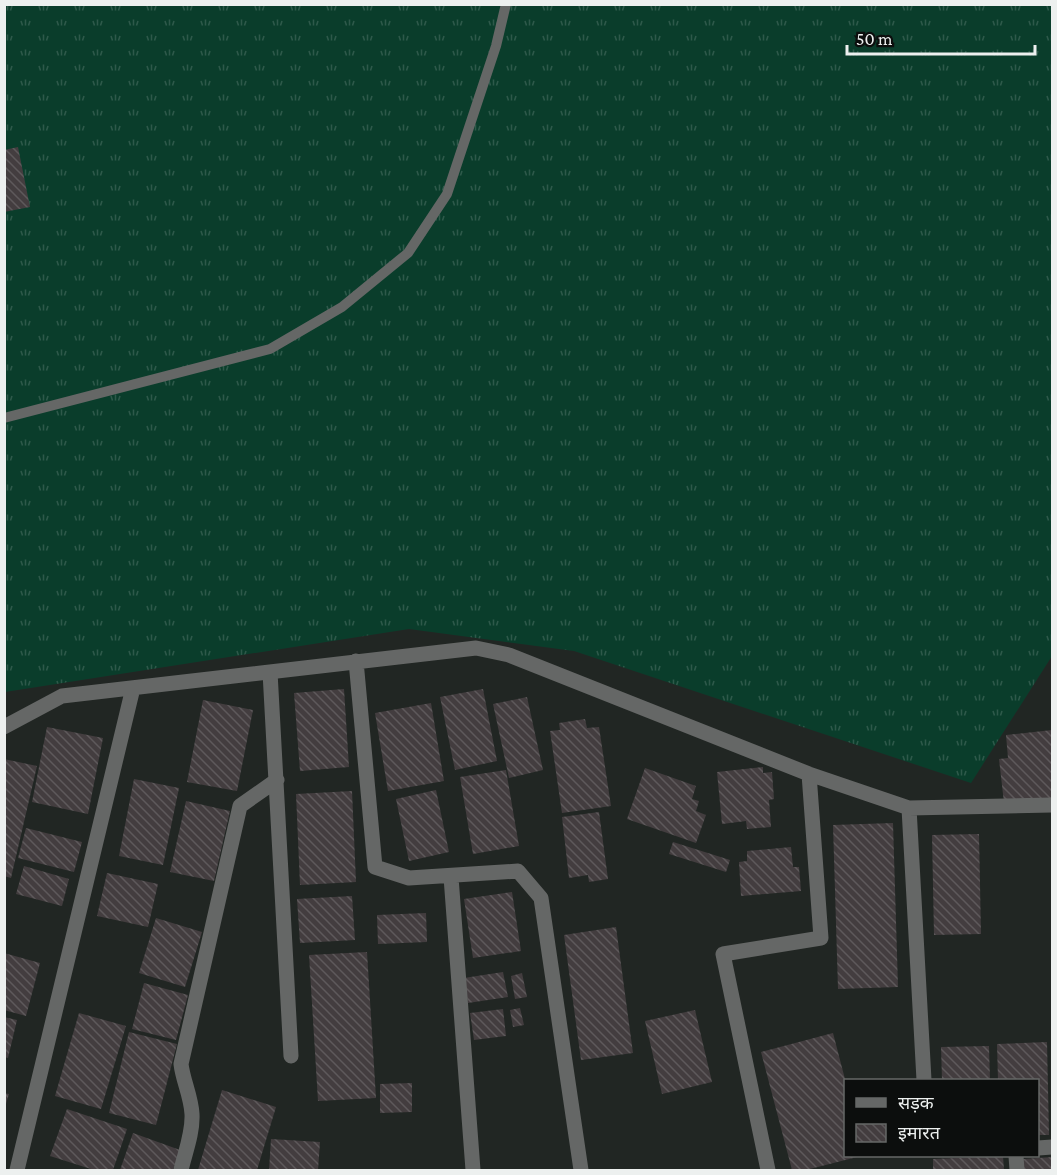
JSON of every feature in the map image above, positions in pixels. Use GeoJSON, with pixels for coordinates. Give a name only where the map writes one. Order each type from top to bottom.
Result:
{"type":"FeatureCollection","features":[{"type":"Feature","properties":{"kind":"street"},"geometry":{"type":"LineString","coordinates":[[4,727],[62,696],[476,648],[509,655],[809,774],[909,808],[1053,805]]}},
{"type":"Feature","properties":{"kind":"street"},"geometry":{"type":"LineString","coordinates":[[356,661],[375,867],[409,878],[451,878],[518,871],[541,898],[581,1170]]}},
{"type":"Feature","properties":{"kind":"street"},"geometry":{"type":"LineString","coordinates":[[270,672],[291,1056]]}},
{"type":"Feature","properties":{"kind":"street"},"geometry":{"type":"LineString","coordinates":[[17,1170],[133,688]]}},
{"type":"Feature","properties":{"kind":"street"},"geometry":{"type":"LineString","coordinates":[[768,1170],[723,954],[821,938],[809,774]]}},
{"type":"Feature","properties":{"kind":"street"},"geometry":{"type":"LineString","coordinates":[[181,1170],[192,1116],[181,1064],[240,806],[277,780]]}},
{"type":"Feature","properties":{"kind":"street"},"geometry":{"type":"LineString","coordinates":[[909,808],[924,1079]]}},
{"type":"Feature","properties":{"kind":"street"},"geometry":{"type":"LineString","coordinates":[[451,878],[473,1170]]}},
{"type":"Feature","properties":{"kind":"lane"},"geometry":{"type":"LineString","coordinates":[[4,418],[270,349],[342,307],[408,252],[447,194],[496,46],[506,4]]}},
{"type":"Feature","properties":{"kind":"green space"},"geometry":{"type":"Polygon","coordinates":[[[5,5],[1052,5],[1052,656],[971,783],[574,651],[409,629],[5,692],[5,5]]]}},
{"type":"Feature","properties":{"kind":"building"},"geometry":{"type":"Polygon","coordinates":[[[18,147],[30,207],[4,212],[4,150],[18,147]]]}},
{"type":"Feature","properties":{"kind":"building"},"geometry":{"type":"Polygon","coordinates":[[[344,689],[349,767],[300,771],[294,693],[344,689]]]}},
{"type":"Feature","properties":{"kind":"building"},"geometry":{"type":"Polygon","coordinates":[[[483,689],[497,761],[455,770],[440,697],[483,689]]]}},
{"type":"Feature","properties":{"kind":"building"},"geometry":{"type":"Polygon","coordinates":[[[527,697],[543,770],[509,778],[493,704],[527,697]]]}},
{"type":"Feature","properties":{"kind":"building"},"geometry":{"type":"Polygon","coordinates":[[[203,700],[253,710],[237,791],[187,782],[203,700]]]}},
{"type":"Feature","properties":{"kind":"building"},"geometry":{"type":"Polygon","coordinates":[[[431,703],[444,781],[388,791],[375,713],[431,703]]]}},
{"type":"Feature","properties":{"kind":"building"},"geometry":{"type":"Polygon","coordinates":[[[585,719],[587,728],[599,727],[611,806],[562,813],[550,731],[560,730],[559,723],[585,719]]]}},
{"type":"Feature","properties":{"kind":"building"},"geometry":{"type":"Polygon","coordinates":[[[47,727],[103,738],[88,814],[32,802],[47,727]]]}},
{"type":"Feature","properties":{"kind":"building"},"geometry":{"type":"Polygon","coordinates":[[[1052,730],[1052,798],[1004,803],[999,759],[1008,758],[1006,735],[1052,730]]]}},
{"type":"Feature","properties":{"kind":"building"},"geometry":{"type":"Polygon","coordinates":[[[4,759],[37,766],[11,878],[4,876],[4,759]]]}},
{"type":"Feature","properties":{"kind":"building"},"geometry":{"type":"Polygon","coordinates":[[[763,767],[763,773],[772,772],[774,799],[769,800],[771,827],[747,829],[746,821],[722,824],[717,772],[763,767]]]}},
{"type":"Feature","properties":{"kind":"building"},"geometry":{"type":"Polygon","coordinates":[[[645,768],[696,786],[692,799],[699,801],[696,811],[706,815],[696,843],[627,819],[645,768]]]}},
{"type":"Feature","properties":{"kind":"building"},"geometry":{"type":"Polygon","coordinates":[[[506,770],[519,846],[473,854],[460,777],[506,770]]]}},
{"type":"Feature","properties":{"kind":"building"},"geometry":{"type":"Polygon","coordinates":[[[134,779],[179,788],[163,865],[119,856],[134,779]]]}},
{"type":"Feature","properties":{"kind":"building"},"geometry":{"type":"Polygon","coordinates":[[[436,790],[449,852],[409,861],[396,799],[436,790]]]}},
{"type":"Feature","properties":{"kind":"building"},"geometry":{"type":"Polygon","coordinates":[[[352,791],[356,882],[300,885],[296,794],[352,791]]]}},
{"type":"Feature","properties":{"kind":"building"},"geometry":{"type":"Polygon","coordinates":[[[186,801],[230,811],[214,881],[170,872],[186,801]]]}},
{"type":"Feature","properties":{"kind":"building"},"geometry":{"type":"Polygon","coordinates":[[[599,812],[608,879],[589,882],[588,875],[569,878],[562,817],[599,812]]]}},
{"type":"Feature","properties":{"kind":"building"},"geometry":{"type":"Polygon","coordinates":[[[893,823],[898,987],[838,989],[833,825],[893,823]]]}},
{"type":"Feature","properties":{"kind":"building"},"geometry":{"type":"Polygon","coordinates":[[[26,828],[82,842],[74,872],[18,858],[26,828]]]}},
{"type":"Feature","properties":{"kind":"building"},"geometry":{"type":"Polygon","coordinates":[[[979,834],[981,934],[934,935],[932,835],[979,834]]]}},
{"type":"Feature","properties":{"kind":"building"},"geometry":{"type":"Polygon","coordinates":[[[673,842],[730,860],[726,872],[669,854],[673,842]]]}},
{"type":"Feature","properties":{"kind":"building"},"geometry":{"type":"Polygon","coordinates":[[[791,847],[793,867],[799,867],[801,891],[741,896],[739,862],[747,861],[747,851],[791,847]]]}},
{"type":"Feature","properties":{"kind":"building"},"geometry":{"type":"Polygon","coordinates":[[[24,866],[69,879],[62,906],[16,894],[24,866]]]}},
{"type":"Feature","properties":{"kind":"building"},"geometry":{"type":"Polygon","coordinates":[[[107,873],[158,884],[148,927],[97,916],[107,873]]]}},
{"type":"Feature","properties":{"kind":"building"},"geometry":{"type":"Polygon","coordinates":[[[512,892],[521,951],[473,958],[464,899],[512,892]]]}},
{"type":"Feature","properties":{"kind":"building"},"geometry":{"type":"Polygon","coordinates":[[[352,896],[355,940],[300,943],[297,899],[352,896]]]}},
{"type":"Feature","properties":{"kind":"building"},"geometry":{"type":"Polygon","coordinates":[[[426,913],[427,942],[378,944],[377,915],[426,913]]]}},
{"type":"Feature","properties":{"kind":"building"},"geometry":{"type":"Polygon","coordinates":[[[156,918],[202,932],[185,987],[139,973],[156,918]]]}},
{"type":"Feature","properties":{"kind":"building"},"geometry":{"type":"Polygon","coordinates":[[[616,927],[633,1053],[581,1060],[564,935],[616,927]]]}},
{"type":"Feature","properties":{"kind":"building"},"geometry":{"type":"Polygon","coordinates":[[[367,952],[376,1098],[318,1101],[309,955],[367,952]]]}},
{"type":"Feature","properties":{"kind":"building"},"geometry":{"type":"Polygon","coordinates":[[[4,953],[40,963],[26,1016],[4,1010],[4,953]]]}},
{"type":"Feature","properties":{"kind":"building"},"geometry":{"type":"Polygon","coordinates":[[[503,972],[508,997],[468,1003],[464,978],[503,972]]]}},
{"type":"Feature","properties":{"kind":"building"},"geometry":{"type":"Polygon","coordinates":[[[522,973],[527,997],[515,999],[511,976],[522,973]]]}},
{"type":"Feature","properties":{"kind":"building"},"geometry":{"type":"Polygon","coordinates":[[[144,983],[188,995],[176,1040],[132,1029],[144,983]]]}},
{"type":"Feature","properties":{"kind":"building"},"geometry":{"type":"Polygon","coordinates":[[[520,1008],[524,1025],[513,1027],[510,1010],[520,1008]]]}},
{"type":"Feature","properties":{"kind":"building"},"geometry":{"type":"Polygon","coordinates":[[[503,1009],[506,1036],[474,1040],[470,1013],[503,1009]]]}},
{"type":"Feature","properties":{"kind":"building"},"geometry":{"type":"Polygon","coordinates":[[[695,1010],[712,1082],[662,1094],[645,1021],[695,1010]]]}},
{"type":"Feature","properties":{"kind":"building"},"geometry":{"type":"Polygon","coordinates":[[[79,1013],[126,1026],[101,1109],[55,1096],[79,1013]]]}},
{"type":"Feature","properties":{"kind":"building"},"geometry":{"type":"Polygon","coordinates":[[[4,1017],[17,1020],[8,1058],[4,1057],[4,1017]]]}},
{"type":"Feature","properties":{"kind":"building"},"geometry":{"type":"Polygon","coordinates":[[[129,1032],[177,1044],[156,1125],[109,1113],[129,1032]]]}},
{"type":"Feature","properties":{"kind":"building"},"geometry":{"type":"Polygon","coordinates":[[[833,1033],[845,1079],[844,1157],[857,1157],[806,1170],[792,1170],[761,1052],[833,1033]]]}},
{"type":"Feature","properties":{"kind":"building"},"geometry":{"type":"Polygon","coordinates":[[[1047,1042],[1049,1135],[1039,1135],[1039,1079],[998,1079],[997,1044],[1047,1042]]]}},
{"type":"Feature","properties":{"kind":"building"},"geometry":{"type":"Polygon","coordinates":[[[989,1046],[990,1079],[942,1079],[941,1047],[989,1046]]]}},
{"type":"Feature","properties":{"kind":"building"},"geometry":{"type":"Polygon","coordinates":[[[412,1083],[412,1112],[380,1113],[380,1084],[412,1083]]]}},
{"type":"Feature","properties":{"kind":"building"},"geometry":{"type":"Polygon","coordinates":[[[222,1090],[276,1107],[257,1170],[198,1170],[222,1090]]]}},
{"type":"Feature","properties":{"kind":"building"},"geometry":{"type":"Polygon","coordinates":[[[4,1093],[9,1094],[5,1107],[4,1107],[4,1093]]]}},
{"type":"Feature","properties":{"kind":"building"},"geometry":{"type":"Polygon","coordinates":[[[67,1109],[127,1129],[113,1170],[94,1170],[50,1156],[67,1109]]]}},
{"type":"Feature","properties":{"kind":"building"},"geometry":{"type":"Polygon","coordinates":[[[133,1133],[180,1150],[173,1170],[120,1170],[133,1133]]]}},
{"type":"Feature","properties":{"kind":"building"},"geometry":{"type":"Polygon","coordinates":[[[271,1139],[320,1142],[318,1170],[269,1170],[271,1139]]]}},
{"type":"Feature","properties":{"kind":"building"},"geometry":{"type":"Polygon","coordinates":[[[1003,1157],[1004,1170],[933,1170],[933,1159],[1003,1157]]]}},
{"type":"Feature","properties":{"kind":"building"},"geometry":{"type":"Polygon","coordinates":[[[1052,1157],[1052,1170],[1024,1170],[1023,1159],[1052,1157]]]}}]}
